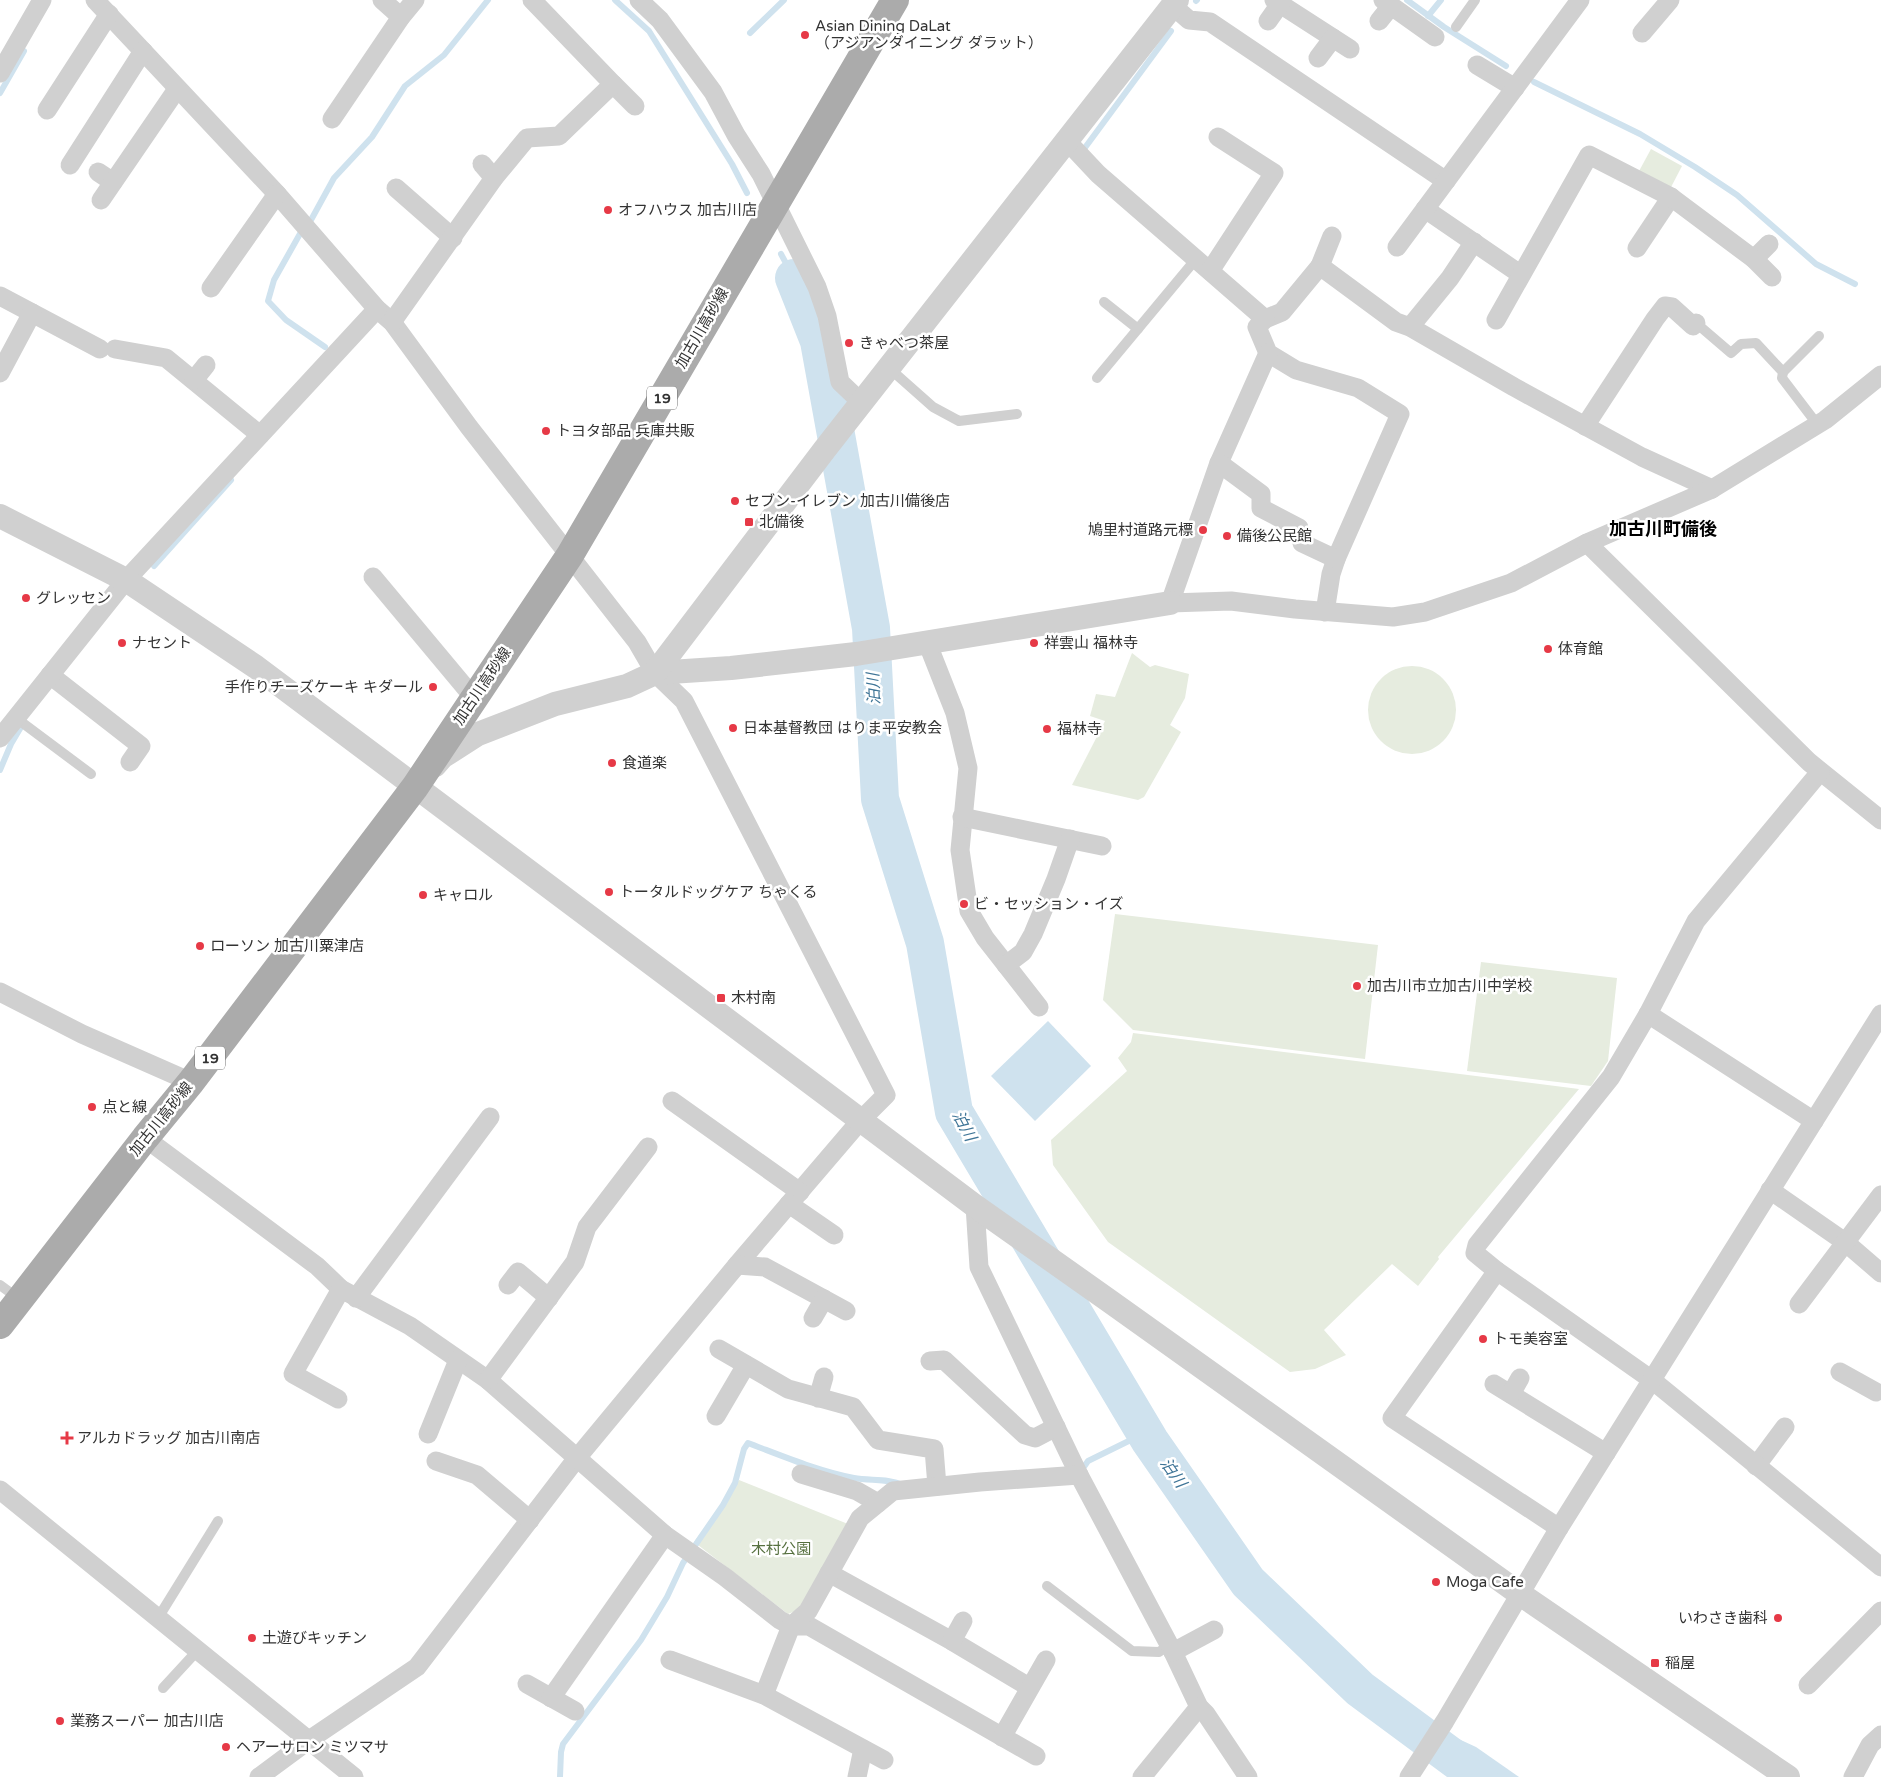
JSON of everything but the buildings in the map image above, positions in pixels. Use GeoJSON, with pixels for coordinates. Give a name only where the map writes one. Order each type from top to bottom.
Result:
{"type":"FeatureCollection","features":[{"type":"Feature","properties":{"kind":"main road","name":"加古川高砂線"},"geometry":{"type":"LineString","coordinates":[[0,1325],[10,1292],[145,1138],[191,1082],[415,787],[570,555],[891,2]]}},
{"type":"Feature","properties":{"kind":"street"},"geometry":{"type":"LineString","coordinates":[[0,73],[42,0]]}},
{"type":"Feature","properties":{"kind":"street"},"geometry":{"type":"LineString","coordinates":[[96,0],[277,194],[377,309],[392,322],[547,528],[638,642],[656,673],[684,701],[886,1094],[860,1121],[794,1198],[577,1458],[417,1668],[309,1740],[258,1777]]}},
{"type":"Feature","properties":{"kind":"street"},"geometry":{"type":"LineString","coordinates":[[382,0],[401,17]]}},
{"type":"Feature","properties":{"kind":"street"},"geometry":{"type":"LineString","coordinates":[[332,119],[401,17],[415,0]]}},
{"type":"Feature","properties":{"kind":"street"},"geometry":{"type":"LineString","coordinates":[[532,0],[635,106]]}},
{"type":"Feature","properties":{"kind":"street"},"geometry":{"type":"LineString","coordinates":[[640,0],[660,20],[713,92],[736,135],[761,174],[817,287],[827,316],[840,382],[861,403]]}},
{"type":"Feature","properties":{"kind":"street"},"geometry":{"type":"LineString","coordinates":[[1396,247],[1580,0]]}},
{"type":"Feature","properties":{"kind":"street"},"geometry":{"type":"LineString","coordinates":[[1642,33],[1670,0]]}},
{"type":"Feature","properties":{"kind":"street"},"geometry":{"type":"LineString","coordinates":[[1268,21],[1277,2],[1350,49]]}},
{"type":"Feature","properties":{"kind":"street"},"geometry":{"type":"LineString","coordinates":[[656,673],[825,449],[1175,3],[1190,20],[1210,22],[1446,181]]}},
{"type":"Feature","properties":{"kind":"street"},"geometry":{"type":"LineString","coordinates":[[1378,21],[1387,3],[1436,37]]}},
{"type":"Feature","properties":{"kind":"street"},"geometry":{"type":"LineString","coordinates":[[47,110],[109,14]]}},
{"type":"Feature","properties":{"kind":"street"},"geometry":{"type":"LineString","coordinates":[[1318,58],[1333,38]]}},
{"type":"Feature","properties":{"kind":"street"},"geometry":{"type":"LineString","coordinates":[[70,165],[143,51]]}},
{"type":"Feature","properties":{"kind":"street"},"geometry":{"type":"LineString","coordinates":[[1477,65],[1515,88]]}},
{"type":"Feature","properties":{"kind":"street"},"geometry":{"type":"LineString","coordinates":[[392,322],[453,238],[488,171],[527,138],[558,136],[613,84]]}},
{"type":"Feature","properties":{"kind":"street"},"geometry":{"type":"LineString","coordinates":[[101,200],[106,177],[177,89]]}},
{"type":"Feature","properties":{"kind":"street"},"geometry":{"type":"LineString","coordinates":[[1203,265],[1274,173],[1218,137]]}},
{"type":"Feature","properties":{"kind":"street"},"geometry":{"type":"LineString","coordinates":[[1067,141],[1098,174],[1265,319]]}},
{"type":"Feature","properties":{"kind":"street"},"geometry":{"type":"LineString","coordinates":[[1496,320],[1520,274],[1589,155],[1671,197],[1754,259],[1772,277]]}},
{"type":"Feature","properties":{"kind":"street"},"geometry":{"type":"LineString","coordinates":[[396,188],[453,238]]}},
{"type":"Feature","properties":{"kind":"street"},"geometry":{"type":"LineString","coordinates":[[211,288],[277,194]]}},
{"type":"Feature","properties":{"kind":"street"},"geometry":{"type":"LineString","coordinates":[[1637,248],[1671,197]]}},
{"type":"Feature","properties":{"kind":"street"},"geometry":{"type":"LineString","coordinates":[[1425,209],[1520,274]]}},
{"type":"Feature","properties":{"kind":"street"},"geometry":{"type":"LineString","coordinates":[[1325,612],[1331,574],[1336,559],[1400,414],[1358,388],[1296,370],[1268,353],[1257,327],[1265,319],[1282,312],[1320,266],[1332,236]]}},
{"type":"Feature","properties":{"kind":"street"},"geometry":{"type":"LineString","coordinates":[[1410,327],[1450,278],[1474,242]]}},
{"type":"Feature","properties":{"kind":"street"},"geometry":{"type":"LineString","coordinates":[[1754,259],[1769,244]]}},
{"type":"Feature","properties":{"kind":"street"},"geometry":{"type":"LineString","coordinates":[[1320,266],[1396,322],[1410,327],[1642,457],[1712,489]]}},
{"type":"Feature","properties":{"kind":"street"},"geometry":{"type":"LineString","coordinates":[[0,296],[107,349],[166,358],[260,434]]}},
{"type":"Feature","properties":{"kind":"street"},"geometry":{"type":"LineString","coordinates":[[1585,426],[1665,306],[1672,307],[1693,326],[1696,324]]}},
{"type":"Feature","properties":{"kind":"street"},"geometry":{"type":"LineString","coordinates":[[0,738],[16,718],[55,678],[126,580],[377,309]]}},
{"type":"Feature","properties":{"kind":"street"},"geometry":{"type":"LineString","coordinates":[[0,373],[32,313]]}},
{"type":"Feature","properties":{"kind":"street"},"geometry":{"type":"LineString","coordinates":[[1170,602],[1219,463],[1268,353]]}},
{"type":"Feature","properties":{"kind":"street"},"geometry":{"type":"LineString","coordinates":[[194,380],[206,365]]}},
{"type":"Feature","properties":{"kind":"street"},"geometry":{"type":"LineString","coordinates":[[415,787],[442,757],[478,734],[555,704],[627,686],[656,673],[731,668],[856,654],[1170,602],[1231,600],[1325,612],[1392,616],[1425,612],[1511,584],[1587,543],[1712,489],[1817,424],[1881,375]]}},
{"type":"Feature","properties":{"kind":"street"},"geometry":{"type":"LineString","coordinates":[[1219,463],[1261,494],[1261,508],[1299,528],[1302,543],[1336,559]]}},
{"type":"Feature","properties":{"kind":"street"},"geometry":{"type":"LineString","coordinates":[[0,516],[126,580],[256,666],[975,1206],[1520,1594],[1788,1777]]}},
{"type":"Feature","properties":{"kind":"street"},"geometry":{"type":"LineString","coordinates":[[1587,543],[1809,762],[1881,820]]}},
{"type":"Feature","properties":{"kind":"street"},"geometry":{"type":"LineString","coordinates":[[372,577],[474,698]]}},
{"type":"Feature","properties":{"kind":"street"},"geometry":{"type":"LineString","coordinates":[[927,642],[955,713],[968,768],[960,850],[969,911],[984,938],[1039,1007]]}},
{"type":"Feature","properties":{"kind":"street"},"geometry":{"type":"LineString","coordinates":[[55,678],[141,746],[130,762]]}},
{"type":"Feature","properties":{"kind":"street"},"geometry":{"type":"LineString","coordinates":[[1820,772],[1696,921],[1648,1014],[1611,1077],[1477,1245],[1475,1253],[1497,1271],[1652,1380],[1881,1567]]}},
{"type":"Feature","properties":{"kind":"street"},"geometry":{"type":"LineString","coordinates":[[962,817],[1102,846]]}},
{"type":"Feature","properties":{"kind":"street"},"geometry":{"type":"LineString","coordinates":[[1006,965],[1023,952],[1033,934],[1070,840]]}},
{"type":"Feature","properties":{"kind":"street"},"geometry":{"type":"LineString","coordinates":[[0,992],[82,1034],[191,1082]]}},
{"type":"Feature","properties":{"kind":"street"},"geometry":{"type":"LineString","coordinates":[[1648,1014],[1814,1121]]}},
{"type":"Feature","properties":{"kind":"street"},"geometry":{"type":"LineString","coordinates":[[1414,1770],[1559,1528],[1881,1014]]}},
{"type":"Feature","properties":{"kind":"street"},"geometry":{"type":"LineString","coordinates":[[672,1101],[794,1198],[834,1235]]}},
{"type":"Feature","properties":{"kind":"street"},"geometry":{"type":"LineString","coordinates":[[338,1399],[293,1374],[349,1294],[490,1117]]}},
{"type":"Feature","properties":{"kind":"street"},"geometry":{"type":"LineString","coordinates":[[145,1138],[317,1266],[349,1294],[410,1326],[488,1380],[665,1535],[725,1577],[780,1620],[791,1626],[809,1626],[1036,1756]]}},
{"type":"Feature","properties":{"kind":"street"},"geometry":{"type":"LineString","coordinates":[[488,1380],[575,1262],[587,1227],[648,1147]]}},
{"type":"Feature","properties":{"kind":"street"},"geometry":{"type":"LineString","coordinates":[[1770,1190],[1845,1242],[1881,1273]]}},
{"type":"Feature","properties":{"kind":"street"},"geometry":{"type":"LineString","coordinates":[[1800,1304],[1881,1195]]}},
{"type":"Feature","properties":{"kind":"street"},"geometry":{"type":"LineString","coordinates":[[975,1206],[979,1267],[1079,1475],[1171,1649],[1199,1707],[1206,1714],[1248,1777]]}},
{"type":"Feature","properties":{"kind":"street"},"geometry":{"type":"LineString","coordinates":[[737,1266],[765,1267],[846,1311]]}},
{"type":"Feature","properties":{"kind":"street"},"geometry":{"type":"LineString","coordinates":[[1497,1271],[1392,1418],[1559,1528]]}},
{"type":"Feature","properties":{"kind":"street"},"geometry":{"type":"LineString","coordinates":[[508,1286],[518,1272],[549,1298]]}},
{"type":"Feature","properties":{"kind":"street"},"geometry":{"type":"LineString","coordinates":[[813,1318],[824,1299]]}},
{"type":"Feature","properties":{"kind":"street"},"geometry":{"type":"LineString","coordinates":[[719,1350],[788,1389],[853,1407],[878,1440],[934,1449],[938,1486]]}},
{"type":"Feature","properties":{"kind":"street"},"geometry":{"type":"LineString","coordinates":[[428,1434],[458,1360]]}},
{"type":"Feature","properties":{"kind":"street"},"geometry":{"type":"LineString","coordinates":[[930,1361],[944,1360],[1025,1435],[1035,1438],[1056,1427]]}},
{"type":"Feature","properties":{"kind":"street"},"geometry":{"type":"LineString","coordinates":[[716,1416],[746,1365]]}},
{"type":"Feature","properties":{"kind":"street"},"geometry":{"type":"LineString","coordinates":[[1840,1372],[1879,1390]]}},
{"type":"Feature","properties":{"kind":"street"},"geometry":{"type":"LineString","coordinates":[[818,1398],[824,1377]]}},
{"type":"Feature","properties":{"kind":"street"},"geometry":{"type":"LineString","coordinates":[[1494,1384],[1515,1386],[1606,1453]]}},
{"type":"Feature","properties":{"kind":"street"},"geometry":{"type":"LineString","coordinates":[[1756,1466],[1785,1427]]}},
{"type":"Feature","properties":{"kind":"street"},"geometry":{"type":"LineString","coordinates":[[436,1461],[477,1475],[530,1520]]}},
{"type":"Feature","properties":{"kind":"street"},"geometry":{"type":"LineString","coordinates":[[801,1474],[856,1491],[878,1503]]}},
{"type":"Feature","properties":{"kind":"street"},"geometry":{"type":"LineString","coordinates":[[764,1695],[791,1626],[808,1611],[860,1518],[893,1491],[1079,1475]]}},
{"type":"Feature","properties":{"kind":"street"},"geometry":{"type":"LineString","coordinates":[[0,1490],[354,1777]]}},
{"type":"Feature","properties":{"kind":"street"},"geometry":{"type":"LineString","coordinates":[[551,1698],[665,1535]]}},
{"type":"Feature","properties":{"kind":"street"},"geometry":{"type":"LineString","coordinates":[[829,1573],[952,1641],[1029,1687]]}},
{"type":"Feature","properties":{"kind":"street"},"geometry":{"type":"LineString","coordinates":[[1808,1684],[1881,1611]]}},
{"type":"Feature","properties":{"kind":"street"},"geometry":{"type":"LineString","coordinates":[[952,1641],[963,1621]]}},
{"type":"Feature","properties":{"kind":"street"},"geometry":{"type":"LineString","coordinates":[[1171,1649],[1214,1630]]}},
{"type":"Feature","properties":{"kind":"street"},"geometry":{"type":"LineString","coordinates":[[670,1660],[706,1664],[884,1760]]}},
{"type":"Feature","properties":{"kind":"street"},"geometry":{"type":"LineString","coordinates":[[1002,1737],[1046,1660]]}},
{"type":"Feature","properties":{"kind":"street"},"geometry":{"type":"LineString","coordinates":[[528,1684],[574,1711]]}},
{"type":"Feature","properties":{"kind":"street"},"geometry":{"type":"LineString","coordinates":[[1142,1777],[1199,1707]]}},
{"type":"Feature","properties":{"kind":"street"},"geometry":{"type":"LineString","coordinates":[[1853,1777],[1870,1745],[1881,1735]]}},
{"type":"Feature","properties":{"kind":"street"},"geometry":{"type":"LineString","coordinates":[[857,1777],[863,1749]]}},
{"type":"Feature","properties":{"kind":"lane"},"geometry":{"type":"LineString","coordinates":[[1456,27],[1476,0]]}},
{"type":"Feature","properties":{"kind":"lane"},"geometry":{"type":"LineString","coordinates":[[1097,378],[1138,329],[1203,265]]}},
{"type":"Feature","properties":{"kind":"lane"},"geometry":{"type":"LineString","coordinates":[[1104,302],[1138,329]]}},
{"type":"Feature","properties":{"kind":"lane"},"geometry":{"type":"LineString","coordinates":[[1696,324],[1731,353],[1741,344],[1756,343],[1783,372]]}},
{"type":"Feature","properties":{"kind":"lane"},"geometry":{"type":"LineString","coordinates":[[1817,424],[1782,378],[1783,372],[1819,336]]}},
{"type":"Feature","properties":{"kind":"lane"},"geometry":{"type":"LineString","coordinates":[[889,368],[933,408],[958,421],[1017,414]]}},
{"type":"Feature","properties":{"kind":"lane"},"geometry":{"type":"LineString","coordinates":[[16,718],[91,774]]}},
{"type":"Feature","properties":{"kind":"lane"},"geometry":{"type":"LineString","coordinates":[[158,1618],[218,1521]]}},
{"type":"Feature","properties":{"kind":"lane"},"geometry":{"type":"LineString","coordinates":[[1047,1586],[1132,1651],[1159,1652],[1171,1649]]}},
{"type":"Feature","properties":{"kind":"lane"},"geometry":{"type":"LineString","coordinates":[[163,1688],[198,1650]]}},
{"type":"Feature","properties":{"kind":"green space"},"geometry":{"type":"Polygon","coordinates":[[[1651,149],[1682,166],[1669,191],[1638,173],[1651,149]]]}},
{"type":"Feature","properties":{"kind":"green space"},"geometry":{"type":"Polygon","coordinates":[[[1132,653],[1150,667],[1155,665],[1189,674],[1185,698],[1170,725],[1181,732],[1144,797],[1138,800],[1072,785],[1105,721],[1090,716],[1096,694],[1115,697],[1132,653]]]}},
{"type":"Feature","properties":{"kind":"green space"},"geometry":{"type":"Polygon","coordinates":[[[1412,666],[1429,669],[1443,679],[1453,693],[1456,710],[1453,727],[1443,741],[1429,751],[1412,754],[1395,751],[1381,741],[1371,727],[1368,710],[1371,693],[1381,679],[1395,669],[1412,666]]]}},
{"type":"Feature","properties":{"kind":"green space"},"geometry":{"type":"Polygon","coordinates":[[[1115,914],[1378,945],[1365,1059],[1133,1030],[1103,1000],[1115,914]]]}},
{"type":"Feature","properties":{"kind":"green space"},"geometry":{"type":"Polygon","coordinates":[[[1481,962],[1617,978],[1608,1061],[1591,1086],[1467,1071],[1481,962]]]}},
{"type":"Feature","properties":{"kind":"green space"},"geometry":{"type":"Polygon","coordinates":[[[1133,1033],[1579,1089],[1438,1257],[1439,1259],[1418,1286],[1392,1264],[1324,1330],[1346,1355],[1315,1369],[1290,1372],[1108,1242],[1053,1165],[1051,1140],[1127,1071],[1118,1058],[1131,1042],[1133,1033]]]}},
{"type":"Feature","properties":{"kind":"green space","name":"木村公園"},"geometry":{"type":"Polygon","coordinates":[[[739,1480],[848,1524],[805,1607],[788,1614],[694,1542],[739,1480]]]}},
{"type":"Feature","properties":{"kind":"water"},"geometry":{"type":"Polygon","coordinates":[[[1048,1021],[1091,1066],[1035,1121],[991,1076],[1048,1021]]]}},
{"type":"Feature","properties":{"kind":"water"},"geometry":{"type":"Polygon","coordinates":[[[1450,1735],[1476,1747],[1519,1777],[1448,1777],[1434,1759],[1450,1735]]]}},
{"type":"Feature","properties":{"kind":"waterway"},"geometry":{"type":"LineString","coordinates":[[311,220],[334,178],[372,137],[405,86],[444,55],[488,0]]}},
{"type":"Feature","properties":{"kind":"waterway"},"geometry":{"type":"LineString","coordinates":[[615,0],[649,31],[732,164],[747,193]]}},
{"type":"Feature","properties":{"kind":"waterway"},"geometry":{"type":"LineString","coordinates":[[750,33],[784,0]]}},
{"type":"Feature","properties":{"kind":"waterway"},"geometry":{"type":"LineString","coordinates":[[1407,0],[1444,27],[1506,66]]}},
{"type":"Feature","properties":{"kind":"waterway"},"geometry":{"type":"LineString","coordinates":[[1428,16],[1441,0]]}},
{"type":"Feature","properties":{"kind":"waterway"},"geometry":{"type":"LineString","coordinates":[[1084,149],[1171,31]]}},
{"type":"Feature","properties":{"kind":"waterway"},"geometry":{"type":"LineString","coordinates":[[0,93],[24,51]]}},
{"type":"Feature","properties":{"kind":"waterway"},"geometry":{"type":"LineString","coordinates":[[1534,82],[1640,134],[1695,167],[1737,195],[1816,264],[1855,284]]}},
{"type":"Feature","properties":{"kind":"waterway"},"geometry":{"type":"LineString","coordinates":[[301,232],[274,280],[268,301],[286,320],[325,347]]}},
{"type":"Feature","properties":{"kind":"waterway"},"geometry":{"type":"LineString","coordinates":[[781,254],[794,278]]}},
{"type":"Feature","properties":{"kind":"waterway","name":"泊川"},"geometry":{"type":"LineString","coordinates":[[794,278],[819,341],[871,628],[880,799],[925,943],[954,1112],[1150,1441],[1248,1582],[1360,1689],[1479,1777]]}},
{"type":"Feature","properties":{"kind":"waterway"},"geometry":{"type":"LineString","coordinates":[[154,566],[231,480]]}},
{"type":"Feature","properties":{"kind":"waterway"},"geometry":{"type":"LineString","coordinates":[[0,770],[11,744],[24,722]]}},
{"type":"Feature","properties":{"kind":"waterway"},"geometry":{"type":"LineString","coordinates":[[1081,1471],[1088,1461],[1145,1433]]}},
{"type":"Feature","properties":{"kind":"waterway"},"geometry":{"type":"LineString","coordinates":[[560,1777],[563,1744],[641,1640],[667,1597],[683,1563],[723,1505],[735,1483],[744,1449],[748,1443],[828,1472],[854,1478],[891,1481],[903,1485]]}},
{"type":"Feature","properties":{"kind":"place","name":"Asian Dining DaLat （アジアンダイニング ダラット）"},"geometry":{"type":"Point","coordinates":[805,35]}},
{"type":"Feature","properties":{"kind":"place","name":"オフハウス 加古川店"},"geometry":{"type":"Point","coordinates":[608,210]}},
{"type":"Feature","properties":{"kind":"place","name":"きゃべつ茶屋"},"geometry":{"type":"Point","coordinates":[849,343]}},
{"type":"Feature","properties":{"kind":"place","name":"トヨタ部品 兵庫共販"},"geometry":{"type":"Point","coordinates":[546,431]}},
{"type":"Feature","properties":{"kind":"place","name":"セブン-イレブン 加古川備後店"},"geometry":{"type":"Point","coordinates":[735,501]}},
{"type":"Feature","properties":{"kind":"place","name":"北備後"},"geometry":{"type":"Point","coordinates":[749,522]}},
{"type":"Feature","properties":{"kind":"place","name":"鳩里村道路元標"},"geometry":{"type":"Point","coordinates":[1203,530]}},
{"type":"Feature","properties":{"kind":"place","name":"備後公民館"},"geometry":{"type":"Point","coordinates":[1227,536]}},
{"type":"Feature","properties":{"kind":"place","name":"グレッセン"},"geometry":{"type":"Point","coordinates":[26,598]}},
{"type":"Feature","properties":{"kind":"place","name":"ナセント"},"geometry":{"type":"Point","coordinates":[122,643]}},
{"type":"Feature","properties":{"kind":"place","name":"祥雲山 福林寺"},"geometry":{"type":"Point","coordinates":[1034,643]}},
{"type":"Feature","properties":{"kind":"place","name":"体育館"},"geometry":{"type":"Point","coordinates":[1548,649]}},
{"type":"Feature","properties":{"kind":"place","name":"手作りチーズケーキ キダール"},"geometry":{"type":"Point","coordinates":[433,687]}},
{"type":"Feature","properties":{"kind":"place","name":"日本基督教団 はりま平安教会"},"geometry":{"type":"Point","coordinates":[733,728]}},
{"type":"Feature","properties":{"kind":"place","name":"福林寺"},"geometry":{"type":"Point","coordinates":[1047,729]}},
{"type":"Feature","properties":{"kind":"place","name":"食道楽"},"geometry":{"type":"Point","coordinates":[612,763]}},
{"type":"Feature","properties":{"kind":"place","name":"トータルドッグケア ちゃくる"},"geometry":{"type":"Point","coordinates":[609,892]}},
{"type":"Feature","properties":{"kind":"place","name":"キャロル"},"geometry":{"type":"Point","coordinates":[423,895]}},
{"type":"Feature","properties":{"kind":"place","name":"ビ・セッション・イズ"},"geometry":{"type":"Point","coordinates":[964,904]}},
{"type":"Feature","properties":{"kind":"place","name":"ローソン 加古川粟津店"},"geometry":{"type":"Point","coordinates":[200,946]}},
{"type":"Feature","properties":{"kind":"place","name":"加古川市立加古川中学校"},"geometry":{"type":"Point","coordinates":[1357,986]}},
{"type":"Feature","properties":{"kind":"place","name":"木村南"},"geometry":{"type":"Point","coordinates":[721,998]}},
{"type":"Feature","properties":{"kind":"place","name":"点と線"},"geometry":{"type":"Point","coordinates":[92,1107]}},
{"type":"Feature","properties":{"kind":"place","name":"トモ美容室"},"geometry":{"type":"Point","coordinates":[1483,1339]}},
{"type":"Feature","properties":{"kind":"place","name":"アルカドラッグ 加古川南店"},"geometry":{"type":"Point","coordinates":[67,1438]}},
{"type":"Feature","properties":{"kind":"place","name":"Moga Cafe"},"geometry":{"type":"Point","coordinates":[1436,1582]}},
{"type":"Feature","properties":{"kind":"place","name":"いわさき歯科"},"geometry":{"type":"Point","coordinates":[1778,1618]}},
{"type":"Feature","properties":{"kind":"place","name":"土遊びキッチン"},"geometry":{"type":"Point","coordinates":[252,1638]}},
{"type":"Feature","properties":{"kind":"place","name":"稲屋"},"geometry":{"type":"Point","coordinates":[1655,1663]}},
{"type":"Feature","properties":{"kind":"place","name":"業務スーパー 加古川店"},"geometry":{"type":"Point","coordinates":[60,1721]}},
{"type":"Feature","properties":{"kind":"place","name":"ヘアーサロン ミツマサ"},"geometry":{"type":"Point","coordinates":[226,1747]}},
{"type":"Feature","properties":{"kind":"district","name":"加古川町備後"},"geometry":{"type":"Point","coordinates":[1663,529]}}]}
